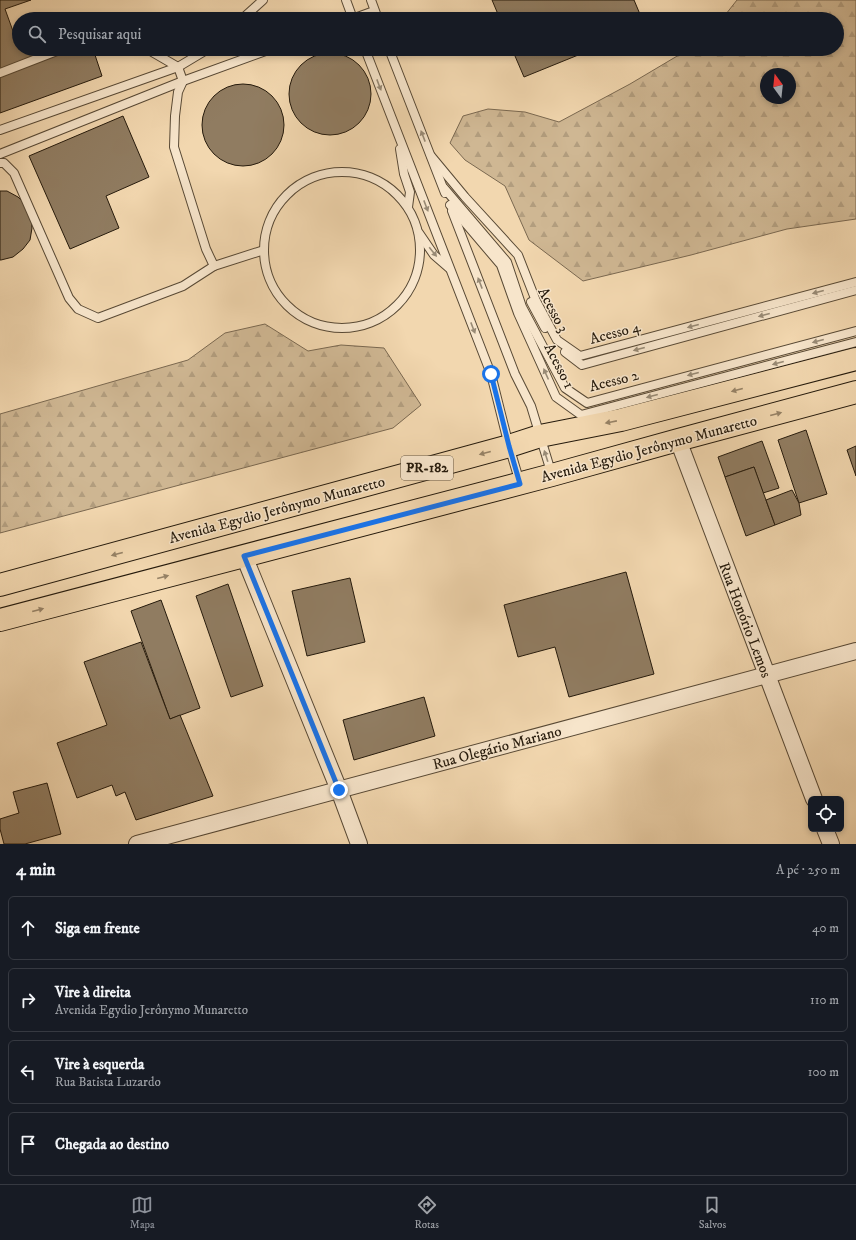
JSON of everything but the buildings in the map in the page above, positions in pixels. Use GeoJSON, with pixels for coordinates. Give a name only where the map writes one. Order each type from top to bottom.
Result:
{"type":"FeatureCollection","features":[{"type":"Feature","properties":{"kind":"main road","name":"Avenida Egydio Jerônymo Munaretto"},"geometry":{"type":"LineString","coordinates":[[0,585],[509,446],[540,436],[621,420],[823,368],[856,358]]}},
{"type":"Feature","properties":{"kind":"main road"},"geometry":{"type":"LineString","coordinates":[[823,368],[831,399]]}},
{"type":"Feature","properties":{"kind":"main road","name":"Avenida Egydio Jerônymo Munaretto"},"geometry":{"type":"LineString","coordinates":[[0,620],[520,484],[856,392]]}},
{"type":"Feature","properties":{"kind":"street","name":"Rua Honório Lemos"},"geometry":{"type":"LineString","coordinates":[[678,440],[766,676],[813,796]]}},
{"type":"Feature","properties":{"kind":"street"},"geometry":{"type":"LineString","coordinates":[[244,556],[339,790],[359,844]]}},
{"type":"Feature","properties":{"kind":"street","name":"Rua Olegário Mariano"},"geometry":{"type":"LineString","coordinates":[[137,844],[856,651]]}},
{"type":"Feature","properties":{"kind":"street"},"geometry":{"type":"LineString","coordinates":[[826,832],[831,844]]}},
{"type":"Feature","properties":{"kind":"lane"},"geometry":{"type":"LineString","coordinates":[[250,12],[263,0]]}},
{"type":"Feature","properties":{"kind":"lane"},"geometry":{"type":"LineString","coordinates":[[346,0],[350,12]]}},
{"type":"Feature","properties":{"kind":"lane"},"geometry":{"type":"LineString","coordinates":[[370,0],[374,11]]}},
{"type":"Feature","properties":{"kind":"lane"},"geometry":{"type":"LineString","coordinates":[[0,73],[44,56]]}},
{"type":"Feature","properties":{"kind":"lane"},"geometry":{"type":"LineString","coordinates":[[159,56],[178,67],[183,81],[178,92],[175,116],[174,146],[206,249],[214,266]]}},
{"type":"Feature","properties":{"kind":"lane"},"geometry":{"type":"LineString","coordinates":[[0,130],[178,67],[196,56]]}},
{"type":"Feature","properties":{"kind":"lane"},"geometry":{"type":"LineString","coordinates":[[0,154],[183,81],[252,56]]}},
{"type":"Feature","properties":{"kind":"lane"},"geometry":{"type":"LineString","coordinates":[[368,56],[491,374],[520,484]]}},
{"type":"Feature","properties":{"kind":"lane"},"geometry":{"type":"LineString","coordinates":[[392,56],[515,374],[531,406],[552,475]]}},
{"type":"Feature","properties":{"kind":"lane"},"geometry":{"type":"LineString","coordinates":[[396,129],[404,174],[410,192],[408,207]]}},
{"type":"Feature","properties":{"kind":"lane","name":"Acesso 4"},"geometry":{"type":"LineString","coordinates":[[431,156],[465,197],[494,226],[518,255],[536,301],[557,340],[580,356],[856,282]]}},
{"type":"Feature","properties":{"kind":"lane"},"geometry":{"type":"LineString","coordinates":[[0,163],[4,163],[14,173],[69,298],[78,309],[98,318],[183,286],[214,266],[264,250]]}},
{"type":"Feature","properties":{"kind":"lane","name":"Acesso 3"},"geometry":{"type":"LineString","coordinates":[[437,171],[514,258],[538,316],[556,345],[582,365],[856,290]]}},
{"type":"Feature","properties":{"kind":"lane"},"geometry":{"type":"LineString","coordinates":[[418,233],[420,260],[412,286],[388,314],[363,326],[336,328],[309,322],[294,312],[275,292],[265,267],[263,240],[272,214],[298,185],[323,174],[350,172],[376,180],[399,196],[408,207],[418,233],[434,255],[450,269]]}},
{"type":"Feature","properties":{"kind":"lane","name":"Acesso 2"},"geometry":{"type":"LineString","coordinates":[[444,188],[507,262],[522,307],[565,388],[587,403],[856,331]]}},
{"type":"Feature","properties":{"kind":"lane","name":"Acesso 1"},"geometry":{"type":"LineString","coordinates":[[450,205],[501,264],[518,313],[556,397],[581,415],[856,342]]}},
{"type":"Feature","properties":{"kind":"green space"},"geometry":{"type":"Polygon","coordinates":[[[737,0],[856,0],[856,219],[787,229],[691,255],[583,281],[529,240],[505,186],[465,160],[450,143],[463,116],[488,109],[525,112],[559,122],[630,84],[677,56],[844,56],[844,12],[728,12],[737,0]]]}},
{"type":"Feature","properties":{"kind":"green space"},"geometry":{"type":"Polygon","coordinates":[[[265,324],[308,351],[341,345],[384,348],[421,405],[393,428],[0,533],[0,414],[188,360],[225,333],[265,324]]]}},
{"type":"Feature","properties":{"kind":"route"},"geometry":{"type":"LineString","coordinates":[[339,790],[244,556],[520,484],[491,374]]}}]}
